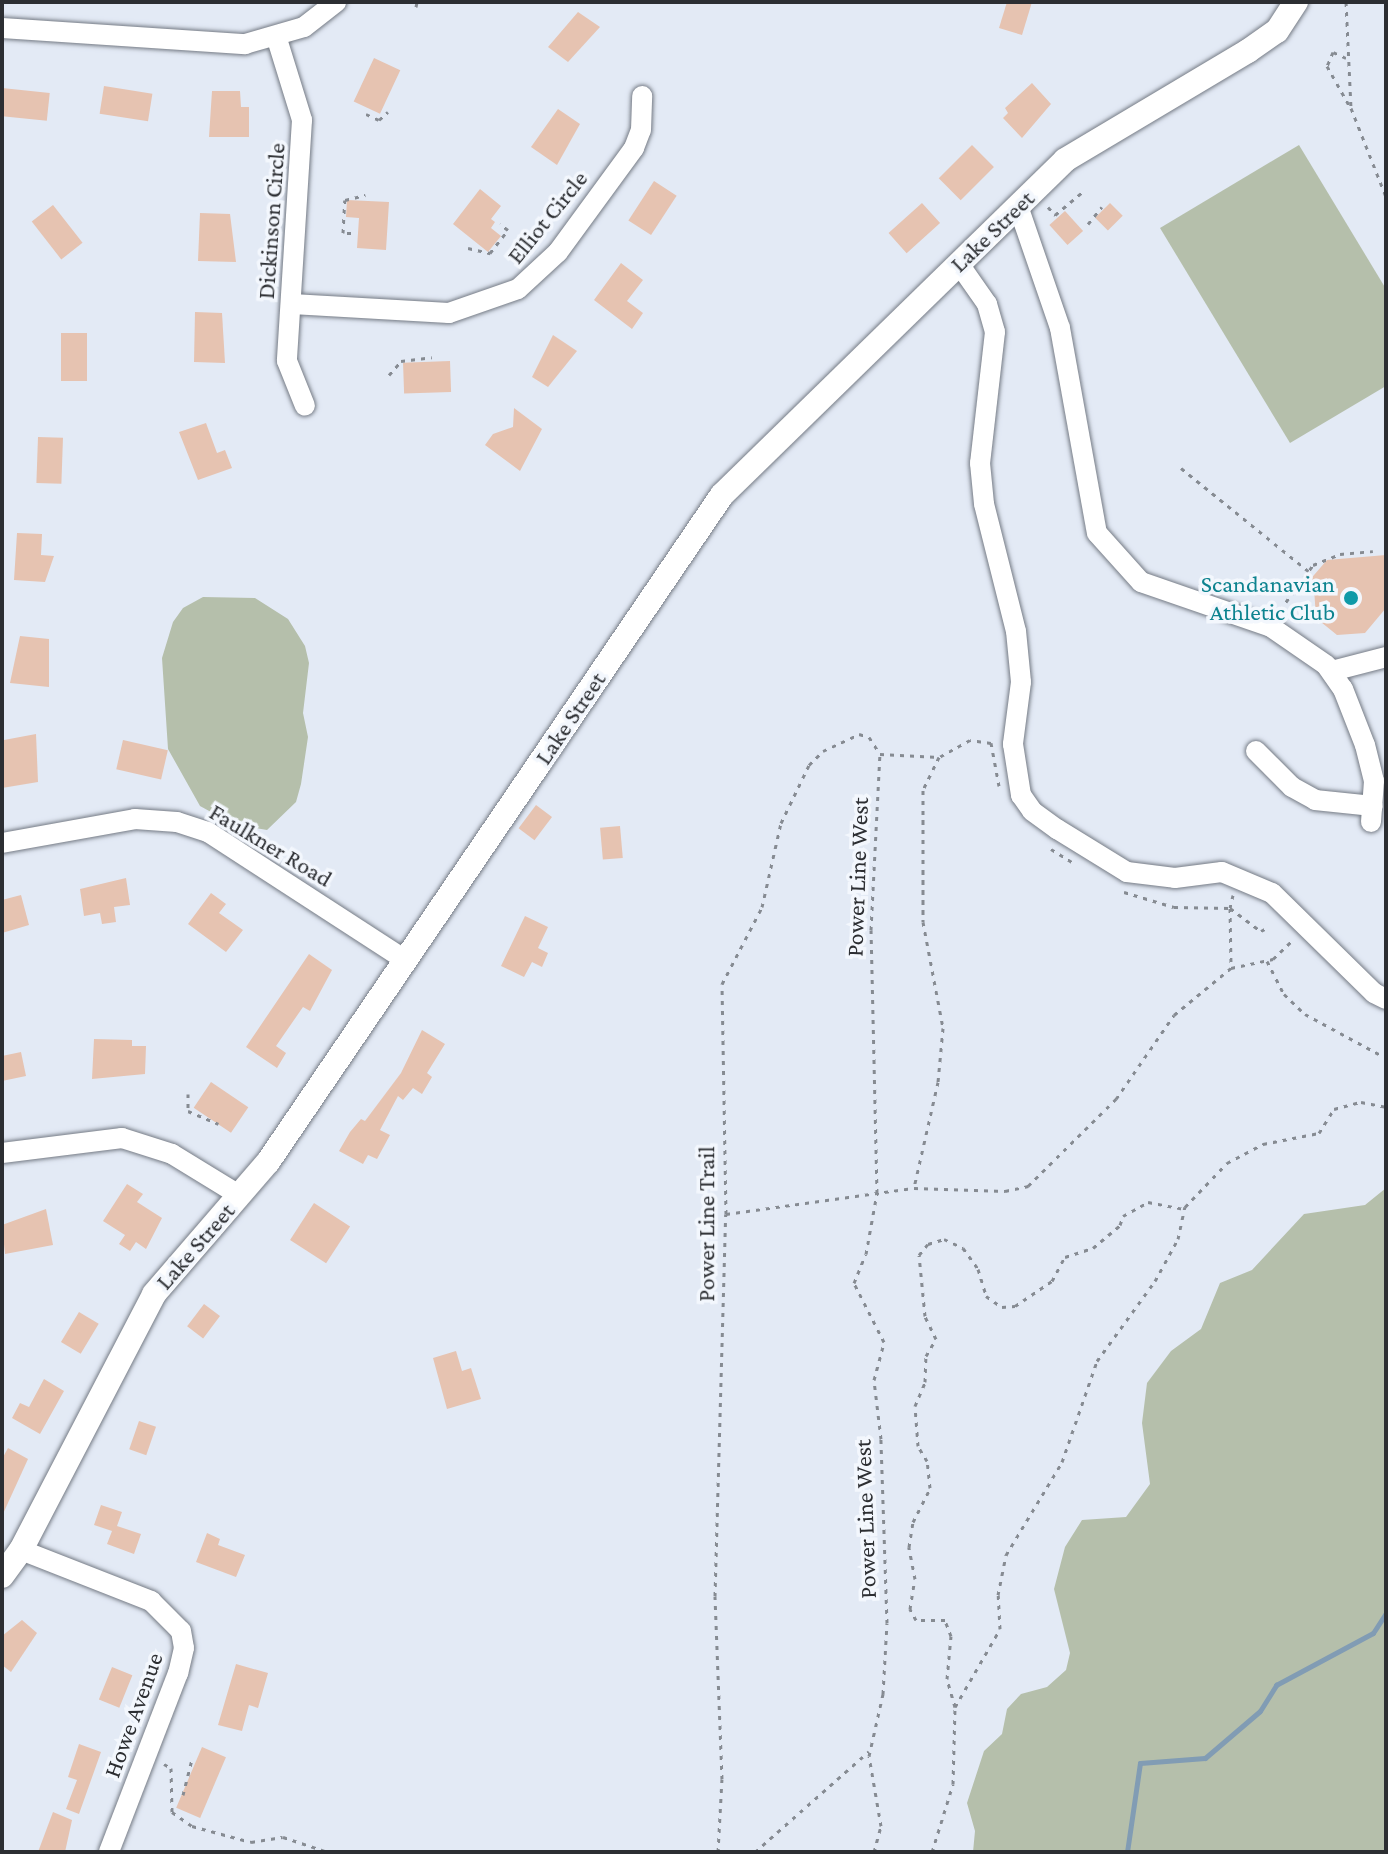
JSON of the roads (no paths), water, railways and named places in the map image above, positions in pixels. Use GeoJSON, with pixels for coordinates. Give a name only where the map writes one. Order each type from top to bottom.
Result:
{"type":"FeatureCollection","features":[{"type":"Feature","properties":{"kind":"main road","name":"Lake Street"},"geometry":{"type":"LineString","coordinates":[[2,1576],[21,1550],[154,1294],[268,1162],[722,495],[1065,160],[1277,31],[1296,2]]}},
{"type":"Feature","properties":{"kind":"street"},"geometry":{"type":"LineString","coordinates":[[2,28],[213,44],[277,39],[304,27],[336,2]]}},
{"type":"Feature","properties":{"kind":"street","name":"Dickinson Circle"},"geometry":{"type":"LineString","coordinates":[[277,39],[302,120],[287,361],[305,406]]}},
{"type":"Feature","properties":{"kind":"street","name":"Elliot Circle"},"geometry":{"type":"LineString","coordinates":[[292,304],[449,313],[518,289],[558,252],[634,148],[642,122],[642,96]]}},
{"type":"Feature","properties":{"kind":"street"},"geometry":{"type":"LineString","coordinates":[[1026,198],[1060,328],[1097,533],[1141,582],[1271,627],[1332,671],[1365,745],[1372,814],[1315,800],[1292,787],[1256,751]]}},
{"type":"Feature","properties":{"kind":"street"},"geometry":{"type":"LineString","coordinates":[[959,264],[987,304],[995,332],[980,463],[986,517],[1016,631],[1021,682],[1013,744],[1021,795],[1032,811],[1127,872],[1175,878],[1222,872],[1272,893],[1374,993],[1386,999]]}},
{"type":"Feature","properties":{"kind":"street"},"geometry":{"type":"LineString","coordinates":[[1332,671],[1386,657]]}},
{"type":"Feature","properties":{"kind":"street","name":"Faulkner Road"},"geometry":{"type":"LineString","coordinates":[[2,843],[135,819],[177,822],[208,832],[405,960]]}},
{"type":"Feature","properties":{"kind":"street"},"geometry":{"type":"LineString","coordinates":[[2,1153],[122,1138],[172,1154],[239,1195]]}},
{"type":"Feature","properties":{"kind":"street","name":"Howe Avenue"},"geometry":{"type":"LineString","coordinates":[[21,1550],[139,1595],[177,1622],[184,1653],[109,1852]]}},
{"type":"Feature","properties":{"kind":"waterway"},"geometry":{"type":"LineString","coordinates":[[1127,1852],[1140,1763],[1205,1758],[1260,1711],[1276,1685],[1373,1633],[1386,1613]]}},
{"type":"Feature","properties":{"kind":"place","name":"Scandanavian Athletic Club"},"geometry":{"type":"Point","coordinates":[1351,598]}}]}
